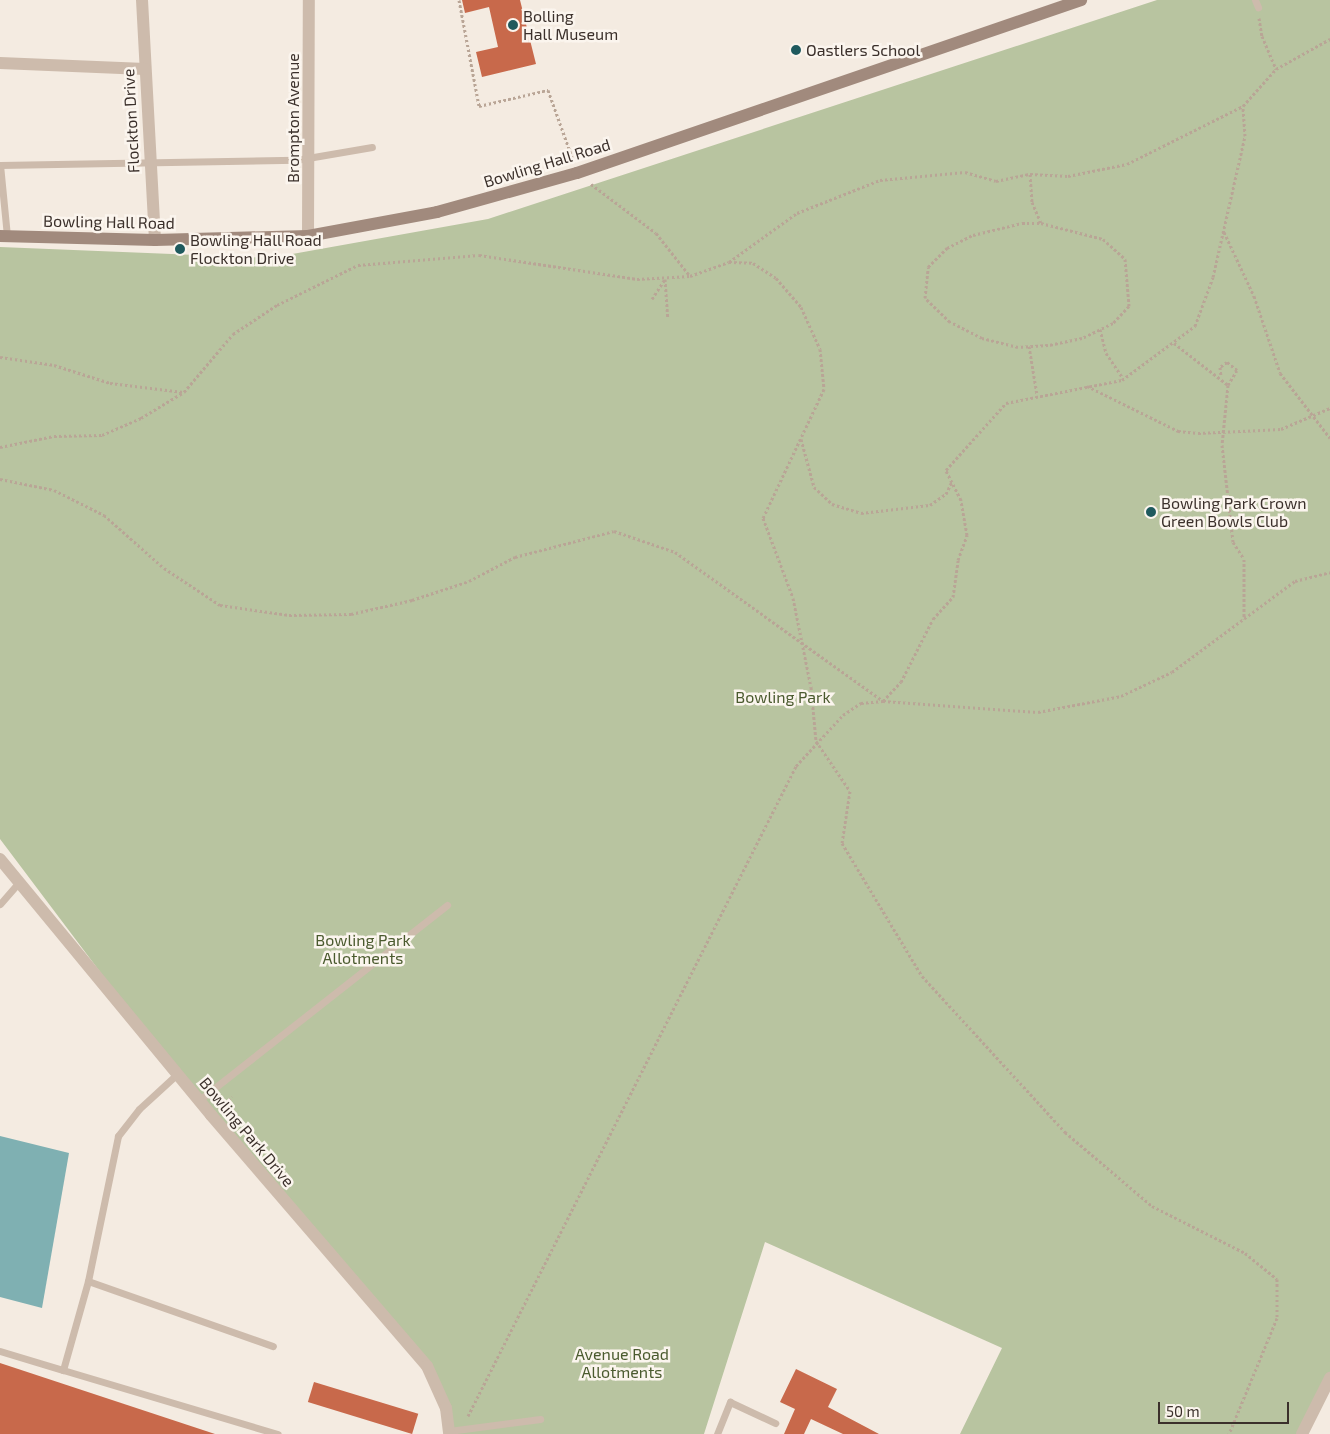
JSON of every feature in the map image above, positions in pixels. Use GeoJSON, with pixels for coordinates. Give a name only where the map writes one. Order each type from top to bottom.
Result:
{"type":"FeatureCollection","features":[{"type":"Feature","properties":{"kind":"street","name":"Flockton Drive"},"geometry":{"type":"LineString","coordinates":[[142,0],[149,164],[155,240]]}},
{"type":"Feature","properties":{"kind":"street","name":"Brompton Avenue"},"geometry":{"type":"LineString","coordinates":[[308,236],[309,0]]}},
{"type":"Feature","properties":{"kind":"street","name":"Bowling Hall Road"},"geometry":{"type":"LineString","coordinates":[[3,236],[155,240],[308,236],[437,212],[577,173],[1081,0]]}},
{"type":"Feature","properties":{"kind":"street"},"geometry":{"type":"LineString","coordinates":[[0,63],[144,69]]}},
{"type":"Feature","properties":{"kind":"street","name":"Bowling Park Drive"},"geometry":{"type":"LineString","coordinates":[[0,859],[198,1100],[427,1366],[446,1408],[449,1433]]}},
{"type":"Feature","properties":{"kind":"street"},"geometry":{"type":"LineString","coordinates":[[1302,1434],[1330,1378]]}},
{"type":"Feature","properties":{"kind":"lane"},"geometry":{"type":"LineString","coordinates":[[3,236],[0,165],[149,164],[309,159],[372,147]]}},
{"type":"Feature","properties":{"kind":"lane"},"geometry":{"type":"LineString","coordinates":[[0,904],[19,882]]}},
{"type":"Feature","properties":{"kind":"lane"},"geometry":{"type":"LineString","coordinates":[[198,1100],[447,905]]}},
{"type":"Feature","properties":{"kind":"lane"},"geometry":{"type":"LineString","coordinates":[[63,1370],[88,1281],[118,1136],[139,1109],[177,1074]]}},
{"type":"Feature","properties":{"kind":"lane"},"geometry":{"type":"LineString","coordinates":[[88,1281],[273,1346]]}},
{"type":"Feature","properties":{"kind":"lane"},"geometry":{"type":"LineString","coordinates":[[0,1351],[278,1434]]}},
{"type":"Feature","properties":{"kind":"lane"},"geometry":{"type":"LineString","coordinates":[[717,1434],[730,1402],[775,1423]]}},
{"type":"Feature","properties":{"kind":"lane"},"geometry":{"type":"LineString","coordinates":[[449,1433],[464,1428],[540,1419]]}},
{"type":"Feature","properties":{"kind":"path"},"geometry":{"type":"LineString","coordinates":[[459,0],[479,106],[548,90],[577,173],[656,233],[690,276]]}},
{"type":"Feature","properties":{"kind":"path"},"geometry":{"type":"LineString","coordinates":[[1256,3],[1262,36],[1276,68]]}},
{"type":"Feature","properties":{"kind":"path"},"geometry":{"type":"LineString","coordinates":[[0,446],[54,436],[102,435],[184,392],[233,334],[277,305],[358,265],[479,255],[637,279],[665,279],[690,276],[729,262],[797,213],[880,180],[965,172],[996,181],[1030,174],[1068,176],[1127,164],[1243,106],[1276,68],[1330,39]]}},
{"type":"Feature","properties":{"kind":"path"},"geometry":{"type":"LineString","coordinates":[[882,701],[901,682],[933,619],[953,597],[967,535],[961,500],[946,470],[1006,403],[1124,378],[1174,344],[1195,326],[1223,230],[1245,136],[1243,106]]}},
{"type":"Feature","properties":{"kind":"path"},"geometry":{"type":"LineString","coordinates":[[1030,174],[1030,185],[1041,223]]}},
{"type":"Feature","properties":{"kind":"path"},"geometry":{"type":"LineString","coordinates":[[1041,223],[1103,238],[1125,259],[1129,306],[1114,323],[1082,338],[1029,346],[982,338],[950,322],[926,298],[928,267],[947,248],[973,235],[1041,223]]}},
{"type":"Feature","properties":{"kind":"path"},"geometry":{"type":"LineString","coordinates":[[1223,230],[1254,296],[1280,373],[1330,438]]}},
{"type":"Feature","properties":{"kind":"path"},"geometry":{"type":"LineString","coordinates":[[729,262],[753,263],[776,278],[801,307],[820,349],[824,389],[801,439],[776,482],[763,518],[793,598],[802,644],[816,741],[850,791],[842,842],[922,976],[1065,1132],[1152,1206],[1245,1253],[1277,1280],[1277,1318],[1229,1434]]}},
{"type":"Feature","properties":{"kind":"path"},"geometry":{"type":"LineString","coordinates":[[652,299],[665,279]]}},
{"type":"Feature","properties":{"kind":"path"},"geometry":{"type":"LineString","coordinates":[[665,279],[668,318]]}},
{"type":"Feature","properties":{"kind":"path"},"geometry":{"type":"LineString","coordinates":[[1100,330],[1106,353],[1124,378]]}},
{"type":"Feature","properties":{"kind":"path"},"geometry":{"type":"LineString","coordinates":[[1174,344],[1207,372],[1221,376]]}},
{"type":"Feature","properties":{"kind":"path"},"geometry":{"type":"LineString","coordinates":[[1029,346],[1029,357],[1038,395]]}},
{"type":"Feature","properties":{"kind":"path"},"geometry":{"type":"LineString","coordinates":[[0,357],[54,365],[110,383],[184,392]]}},
{"type":"Feature","properties":{"kind":"path"},"geometry":{"type":"LineString","coordinates":[[1228,386],[1221,376],[1220,367],[1227,362],[1236,370],[1228,386],[1224,431],[1233,542],[1244,559],[1244,619]]}},
{"type":"Feature","properties":{"kind":"path"},"geometry":{"type":"LineString","coordinates":[[1087,386],[1178,431],[1263,432],[1330,408]]}},
{"type":"Feature","properties":{"kind":"path"},"geometry":{"type":"LineString","coordinates":[[801,439],[814,487],[832,504],[854,511],[930,505],[946,494],[952,481]]}},
{"type":"Feature","properties":{"kind":"path"},"geometry":{"type":"LineString","coordinates":[[0,479],[54,490],[104,515],[164,568],[220,605],[289,615],[352,614],[412,600],[470,581],[515,557],[614,531],[675,552],[727,585],[802,644],[882,701]]}},
{"type":"Feature","properties":{"kind":"path"},"geometry":{"type":"LineString","coordinates":[[464,1428],[472,1404],[777,803],[796,766],[816,741],[861,702],[882,701],[1038,712],[1121,696],[1172,672],[1295,581],[1330,572]]}},
{"type":"Feature","properties":{"kind":"green space","name":"Bowling Park"},"geometry":{"type":"Polygon","coordinates":[[[1157,0],[1330,0],[1330,1378],[1302,1434],[960,1434],[1002,1348],[765,1242],[704,1434],[449,1434],[427,1366],[177,1074],[0,839],[0,247],[270,258],[488,219],[1157,0]]]}},
{"type":"Feature","properties":{"kind":"water"},"geometry":{"type":"Polygon","coordinates":[[[0,1136],[69,1153],[42,1308],[0,1297],[0,1136]]]}},
{"type":"Feature","properties":{"kind":"building"},"geometry":{"type":"Polygon","coordinates":[[[462,0],[520,0],[536,64],[482,77],[476,52],[498,47],[489,7],[465,13],[462,0]]]}},
{"type":"Feature","properties":{"kind":"building"},"geometry":{"type":"Polygon","coordinates":[[[0,1363],[215,1434],[0,1434],[0,1363]]]}},
{"type":"Feature","properties":{"kind":"building"},"geometry":{"type":"Polygon","coordinates":[[[796,1369],[837,1389],[828,1407],[879,1434],[843,1434],[811,1419],[804,1434],[784,1434],[795,1409],[780,1402],[796,1369]]]}},
{"type":"Feature","properties":{"kind":"building"},"geometry":{"type":"Polygon","coordinates":[[[314,1382],[418,1414],[412,1434],[308,1402],[314,1382]]]}},
{"type":"Feature","properties":{"kind":"place","name":"Bolling Hall Museum"},"geometry":{"type":"Point","coordinates":[513,25]}},
{"type":"Feature","properties":{"kind":"place","name":"Oastlers School"},"geometry":{"type":"Point","coordinates":[796,50]}},
{"type":"Feature","properties":{"kind":"place","name":"Bowling Hall Road Flockton Drive"},"geometry":{"type":"Point","coordinates":[180,249]}},
{"type":"Feature","properties":{"kind":"place","name":"Bowling Park Crown Green Bowls Club"},"geometry":{"type":"Point","coordinates":[1151,512]}},
{"type":"Feature","properties":{"kind":"park label","name":"Bowling Park Allotments"},"geometry":{"type":"Point","coordinates":[363,949]}},
{"type":"Feature","properties":{"kind":"park label","name":"Avenue Road Allotments"},"geometry":{"type":"Point","coordinates":[622,1363]}}]}
